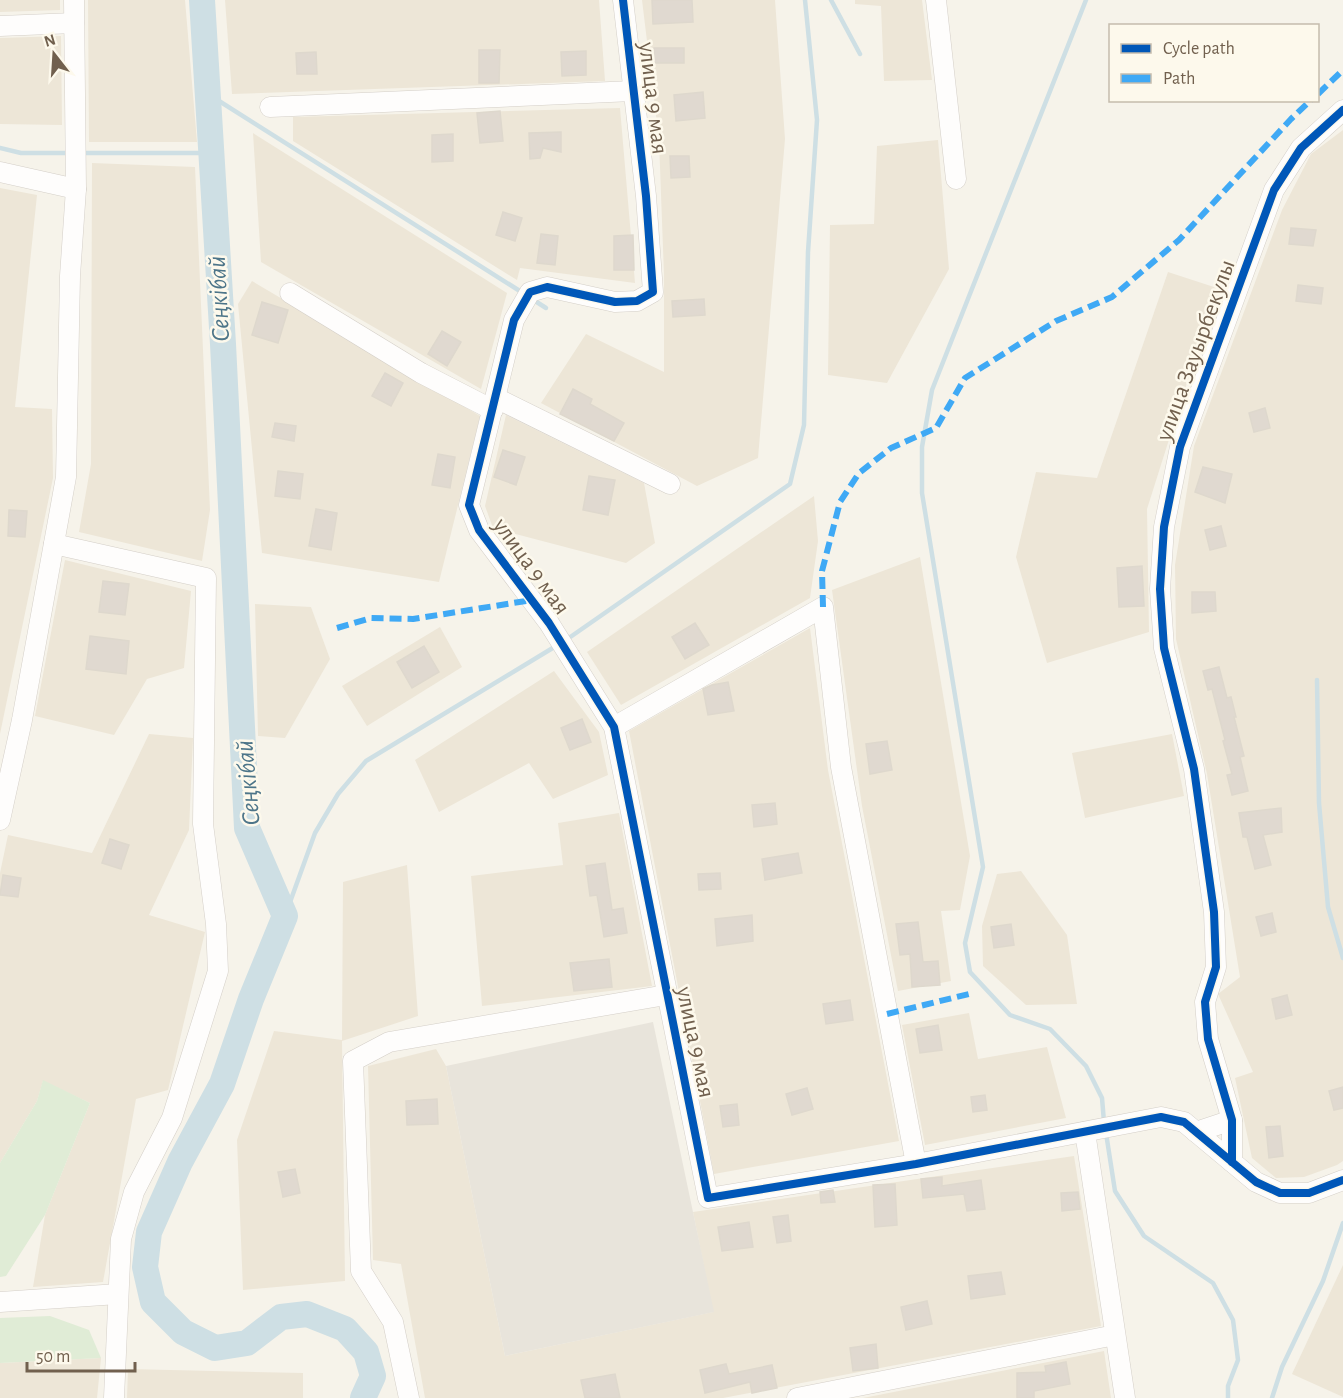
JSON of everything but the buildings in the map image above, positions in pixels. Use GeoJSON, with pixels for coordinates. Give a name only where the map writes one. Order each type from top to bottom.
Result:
{"type":"FeatureCollection","features":[{"type":"Feature","properties":{"kind":"street"},"geometry":{"type":"LineString","coordinates":[[0,820],[22,720],[66,477],[70,276],[76,189],[74,0]]}},
{"type":"Feature","properties":{"kind":"street","name":"улица 9 мая"},"geometry":{"type":"LineString","coordinates":[[623,0],[646,196],[653,292],[637,301],[615,302],[547,287],[530,292],[514,320],[469,505],[479,530],[549,623],[614,727],[708,1198],[916,1164]]}},
{"type":"Feature","properties":{"kind":"street"},"geometry":{"type":"LineString","coordinates":[[936,0],[956,179]]}},
{"type":"Feature","properties":{"kind":"street"},"geometry":{"type":"LineString","coordinates":[[0,26],[74,23]]}},
{"type":"Feature","properties":{"kind":"street"},"geometry":{"type":"LineString","coordinates":[[270,107],[633,91]]}},
{"type":"Feature","properties":{"kind":"street","name":"улица Зауырбекулы"},"geometry":{"type":"LineString","coordinates":[[1232,1162],[1232,1120],[1208,1039],[1204,1002],[1216,967],[1214,912],[1194,769],[1164,648],[1160,589],[1164,527],[1180,447],[1274,190],[1301,147],[1343,110]]}},
{"type":"Feature","properties":{"kind":"street"},"geometry":{"type":"LineString","coordinates":[[0,172],[76,189]]}},
{"type":"Feature","properties":{"kind":"street"},"geometry":{"type":"LineString","coordinates":[[290,293],[421,372],[670,484]]}},
{"type":"Feature","properties":{"kind":"street"},"geometry":{"type":"LineString","coordinates":[[54,544],[206,578],[203,824],[216,924],[218,971],[172,1118],[134,1192],[122,1239],[114,1398]]}},
{"type":"Feature","properties":{"kind":"street"},"geometry":{"type":"LineString","coordinates":[[614,727],[823,607],[841,767],[916,1164],[1161,1117],[1184,1122],[1256,1182],[1280,1193],[1309,1193],[1343,1180]]}},
{"type":"Feature","properties":{"kind":"street"},"geometry":{"type":"LineString","coordinates":[[409,1398],[393,1322],[361,1271],[353,1061],[389,1042],[666,995]]}},
{"type":"Feature","properties":{"kind":"street"},"geometry":{"type":"LineString","coordinates":[[1196,1132],[1232,1120]]}},
{"type":"Feature","properties":{"kind":"street"},"geometry":{"type":"LineString","coordinates":[[1085,1131],[1125,1398]]}},
{"type":"Feature","properties":{"kind":"street"},"geometry":{"type":"LineString","coordinates":[[0,1302],[118,1294]]}},
{"type":"Feature","properties":{"kind":"street"},"geometry":{"type":"LineString","coordinates":[[797,1398],[1115,1335]]}},
{"type":"Feature","properties":{"kind":"shaded area"},"geometry":{"type":"Polygon","coordinates":[[[0,0],[60,0],[60,10],[0,12],[0,0]]]}},
{"type":"Feature","properties":{"kind":"shaded area"},"geometry":{"type":"Polygon","coordinates":[[[88,0],[185,0],[197,142],[89,142],[88,0]]]}},
{"type":"Feature","properties":{"kind":"shaded area"},"geometry":{"type":"Polygon","coordinates":[[[225,0],[599,0],[605,81],[232,94],[225,0]]]}},
{"type":"Feature","properties":{"kind":"shaded area"},"geometry":{"type":"Polygon","coordinates":[[[642,0],[775,0],[785,139],[758,458],[697,486],[541,403],[586,334],[664,372],[664,275],[659,140],[642,0]]]}},
{"type":"Feature","properties":{"kind":"shaded area"},"geometry":{"type":"Polygon","coordinates":[[[855,0],[922,0],[932,80],[884,81],[881,6],[855,4],[855,0]]]}},
{"type":"Feature","properties":{"kind":"shaded area"},"geometry":{"type":"Polygon","coordinates":[[[61,36],[62,125],[0,124],[0,38],[61,36]]]}},
{"type":"Feature","properties":{"kind":"shaded area"},"geometry":{"type":"Polygon","coordinates":[[[620,108],[635,283],[520,268],[517,280],[293,141],[293,117],[620,108]]]}},
{"type":"Feature","properties":{"kind":"shaded area"},"geometry":{"type":"Polygon","coordinates":[[[1343,130],[1343,1161],[1304,1177],[1276,1178],[1252,1158],[1235,1078],[1253,1072],[1218,994],[1240,977],[1207,774],[1176,639],[1175,565],[1194,446],[1282,210],[1311,154],[1343,130]]]}},
{"type":"Feature","properties":{"kind":"shaded area"},"geometry":{"type":"Polygon","coordinates":[[[253,133],[507,293],[481,389],[261,262],[253,133]]]}},
{"type":"Feature","properties":{"kind":"shaded area"},"geometry":{"type":"Polygon","coordinates":[[[938,140],[949,269],[887,383],[828,375],[830,225],[874,224],[877,146],[938,140]]]}},
{"type":"Feature","properties":{"kind":"shaded area"},"geometry":{"type":"Polygon","coordinates":[[[92,163],[195,167],[210,510],[202,561],[79,532],[91,464],[92,163]]]}},
{"type":"Feature","properties":{"kind":"shaded area"},"geometry":{"type":"Polygon","coordinates":[[[0,188],[37,195],[15,407],[52,409],[53,478],[0,734],[0,188]]]}},
{"type":"Feature","properties":{"kind":"shaded area"},"geometry":{"type":"Polygon","coordinates":[[[1168,272],[1217,288],[1147,509],[1149,632],[1047,663],[1016,557],[1036,472],[1097,478],[1168,272]]]}},
{"type":"Feature","properties":{"kind":"shaded area"},"geometry":{"type":"Polygon","coordinates":[[[252,281],[480,416],[439,582],[262,553],[238,304],[252,281]]]}},
{"type":"Feature","properties":{"kind":"shaded area"},"geometry":{"type":"Polygon","coordinates":[[[506,415],[644,483],[655,543],[626,563],[493,528],[485,506],[506,415]]]}},
{"type":"Feature","properties":{"kind":"shaded area"},"geometry":{"type":"Polygon","coordinates":[[[814,496],[818,541],[810,598],[621,705],[587,652],[814,496]]]}},
{"type":"Feature","properties":{"kind":"shaded area"},"geometry":{"type":"Polygon","coordinates":[[[920,557],[970,856],[960,910],[941,911],[951,981],[898,991],[862,806],[832,590],[920,557]]]}},
{"type":"Feature","properties":{"kind":"shaded area"},"geometry":{"type":"Polygon","coordinates":[[[65,560],[191,591],[184,668],[147,679],[114,735],[35,716],[65,560]]]}},
{"type":"Feature","properties":{"kind":"shaded area"},"geometry":{"type":"Polygon","coordinates":[[[255,604],[311,607],[330,659],[285,738],[258,736],[255,604]]]}},
{"type":"Feature","properties":{"kind":"shaded area"},"geometry":{"type":"Polygon","coordinates":[[[440,627],[462,667],[367,726],[342,686],[440,627]]]}},
{"type":"Feature","properties":{"kind":"shaded area"},"geometry":{"type":"Polygon","coordinates":[[[810,628],[828,770],[899,1141],[714,1174],[629,731],[810,628]]]}},
{"type":"Feature","properties":{"kind":"shaded area"},"geometry":{"type":"Polygon","coordinates":[[[554,671],[599,732],[608,775],[553,799],[529,763],[439,812],[415,760],[554,671]]]}},
{"type":"Feature","properties":{"kind":"shaded area"},"geometry":{"type":"Polygon","coordinates":[[[149,734],[193,738],[189,830],[149,915],[205,932],[168,1090],[136,1099],[103,1282],[33,1287],[45,1215],[90,1103],[43,1081],[37,1101],[0,1163],[0,873],[8,835],[92,853],[149,734]]]}},
{"type":"Feature","properties":{"kind":"shaded area"},"geometry":{"type":"Polygon","coordinates":[[[1172,734],[1184,796],[1085,818],[1072,753],[1172,734]]]}},
{"type":"Feature","properties":{"kind":"shaded area"},"geometry":{"type":"Polygon","coordinates":[[[619,813],[652,986],[482,1006],[471,876],[563,865],[558,823],[619,813]]]}},
{"type":"Feature","properties":{"kind":"shaded area"},"geometry":{"type":"Polygon","coordinates":[[[407,865],[418,1016],[342,1041],[345,1281],[243,1290],[237,1140],[274,1031],[342,1040],[343,882],[407,865]]]}},
{"type":"Feature","properties":{"kind":"shaded area"},"geometry":{"type":"Polygon","coordinates":[[[1021,871],[1067,935],[1077,1004],[1026,1005],[983,966],[982,926],[997,874],[1021,871]]]}},
{"type":"Feature","properties":{"kind":"shaded area"},"geometry":{"type":"Polygon","coordinates":[[[969,1013],[978,1059],[1047,1047],[1066,1118],[925,1145],[902,1025],[969,1013]]]}},
{"type":"Feature","properties":{"kind":"shaded area"},"geometry":{"type":"Polygon","coordinates":[[[653,1022],[714,1312],[505,1356],[446,1066],[653,1022]]]}},
{"type":"Feature","properties":{"kind":"shaded area"},"geometry":{"type":"Polygon","coordinates":[[[436,1049],[446,1066],[505,1356],[713,1312],[693,1212],[1074,1156],[1101,1326],[723,1398],[425,1398],[401,1264],[373,1260],[368,1066],[436,1049]]]}},
{"type":"Feature","properties":{"kind":"shaded area"},"geometry":{"type":"Polygon","coordinates":[[[1343,1265],[1343,1397],[1292,1374],[1343,1265]]]}},
{"type":"Feature","properties":{"kind":"shaded area"},"geometry":{"type":"Polygon","coordinates":[[[1104,1351],[1111,1398],[863,1398],[1104,1351]]]}},
{"type":"Feature","properties":{"kind":"shaded area"},"geometry":{"type":"Polygon","coordinates":[[[101,1358],[97,1398],[0,1398],[0,1363],[101,1358]]]}},
{"type":"Feature","properties":{"kind":"shaded area"},"geometry":{"type":"Polygon","coordinates":[[[128,1369],[303,1373],[303,1398],[127,1398],[128,1369]]]}},
{"type":"Feature","properties":{"kind":"green space"},"geometry":{"type":"Polygon","coordinates":[[[43,1080],[90,1103],[45,1215],[6,1276],[0,1277],[0,1163],[37,1101],[43,1080]]]}},
{"type":"Feature","properties":{"kind":"green space"},"geometry":{"type":"Polygon","coordinates":[[[50,1316],[89,1330],[101,1358],[0,1363],[0,1318],[50,1316]]]}},
{"type":"Feature","properties":{"kind":"waterway","name":"Сеңкібай"},"geometry":{"type":"LineString","coordinates":[[202,0],[223,344],[247,828],[285,916],[251,999],[222,1084],[180,1162],[149,1232],[145,1267],[153,1302],[183,1332],[215,1348],[247,1343],[281,1317],[307,1314],[345,1329],[366,1352],[373,1376],[363,1398]]}},
{"type":"Feature","properties":{"kind":"waterway"},"geometry":{"type":"LineString","coordinates":[[566,640],[790,484],[804,425],[808,252],[817,120],[805,0]]}},
{"type":"Feature","properties":{"kind":"waterway"},"geometry":{"type":"LineString","coordinates":[[831,0],[860,54]]}},
{"type":"Feature","properties":{"kind":"waterway"},"geometry":{"type":"LineString","coordinates":[[1086,0],[932,390],[922,447],[922,493],[983,867],[965,943],[970,972],[1010,1015],[1050,1029],[1086,1066],[1102,1098],[1104,1122]]}},
{"type":"Feature","properties":{"kind":"waterway"},"geometry":{"type":"LineString","coordinates":[[208,94],[523,293]]}},
{"type":"Feature","properties":{"kind":"waterway"},"geometry":{"type":"LineString","coordinates":[[0,148],[21,153],[70,153]]}},
{"type":"Feature","properties":{"kind":"waterway"},"geometry":{"type":"LineString","coordinates":[[82,153],[211,153]]}},
{"type":"Feature","properties":{"kind":"waterway"},"geometry":{"type":"LineString","coordinates":[[532,299],[546,308]]}},
{"type":"Feature","properties":{"kind":"waterway"},"geometry":{"type":"LineString","coordinates":[[285,916],[315,833],[338,794],[366,761],[556,646]]}},
{"type":"Feature","properties":{"kind":"waterway"},"geometry":{"type":"LineString","coordinates":[[1317,680],[1319,803],[1328,907],[1343,958]]}},
{"type":"Feature","properties":{"kind":"waterway"},"geometry":{"type":"LineString","coordinates":[[1106,1133],[1115,1191],[1144,1236],[1213,1283],[1233,1320],[1238,1360],[1228,1386],[1228,1398]]}},
{"type":"Feature","properties":{"kind":"waterway"},"geometry":{"type":"LineString","coordinates":[[1272,1398],[1282,1367],[1323,1281],[1343,1223]]}},
{"type":"Feature","properties":{"kind":"marked path"},"geometry":{"type":"LineString","coordinates":[[1319,93],[1343,70]]}},
{"type":"Feature","properties":{"kind":"marked path"},"geometry":{"type":"LineString","coordinates":[[823,607],[822,571],[840,502],[859,473],[891,448],[936,428],[965,378],[1056,321],[1112,297],[1179,240],[1309,102]]}},
{"type":"Feature","properties":{"kind":"marked path"},"geometry":{"type":"LineString","coordinates":[[337,628],[371,618],[413,619],[532,600]]}},
{"type":"Feature","properties":{"kind":"marked path"},"geometry":{"type":"LineString","coordinates":[[887,1014],[969,994]]}},
{"type":"Feature","properties":{"kind":"cycle path"},"geometry":{"type":"LineString","coordinates":[[623,0],[646,196],[653,292],[637,301],[615,302],[547,287],[530,292],[514,320],[469,505],[479,530],[549,623],[614,727],[708,1198],[916,1164],[1161,1117],[1184,1122],[1256,1182],[1280,1193],[1309,1193],[1343,1180]]}},
{"type":"Feature","properties":{"kind":"cycle path"},"geometry":{"type":"LineString","coordinates":[[1232,1162],[1232,1120],[1208,1039],[1205,1002],[1216,967],[1214,912],[1194,769],[1164,648],[1160,589],[1164,527],[1180,447],[1274,190],[1301,148],[1343,110]]}}]}
